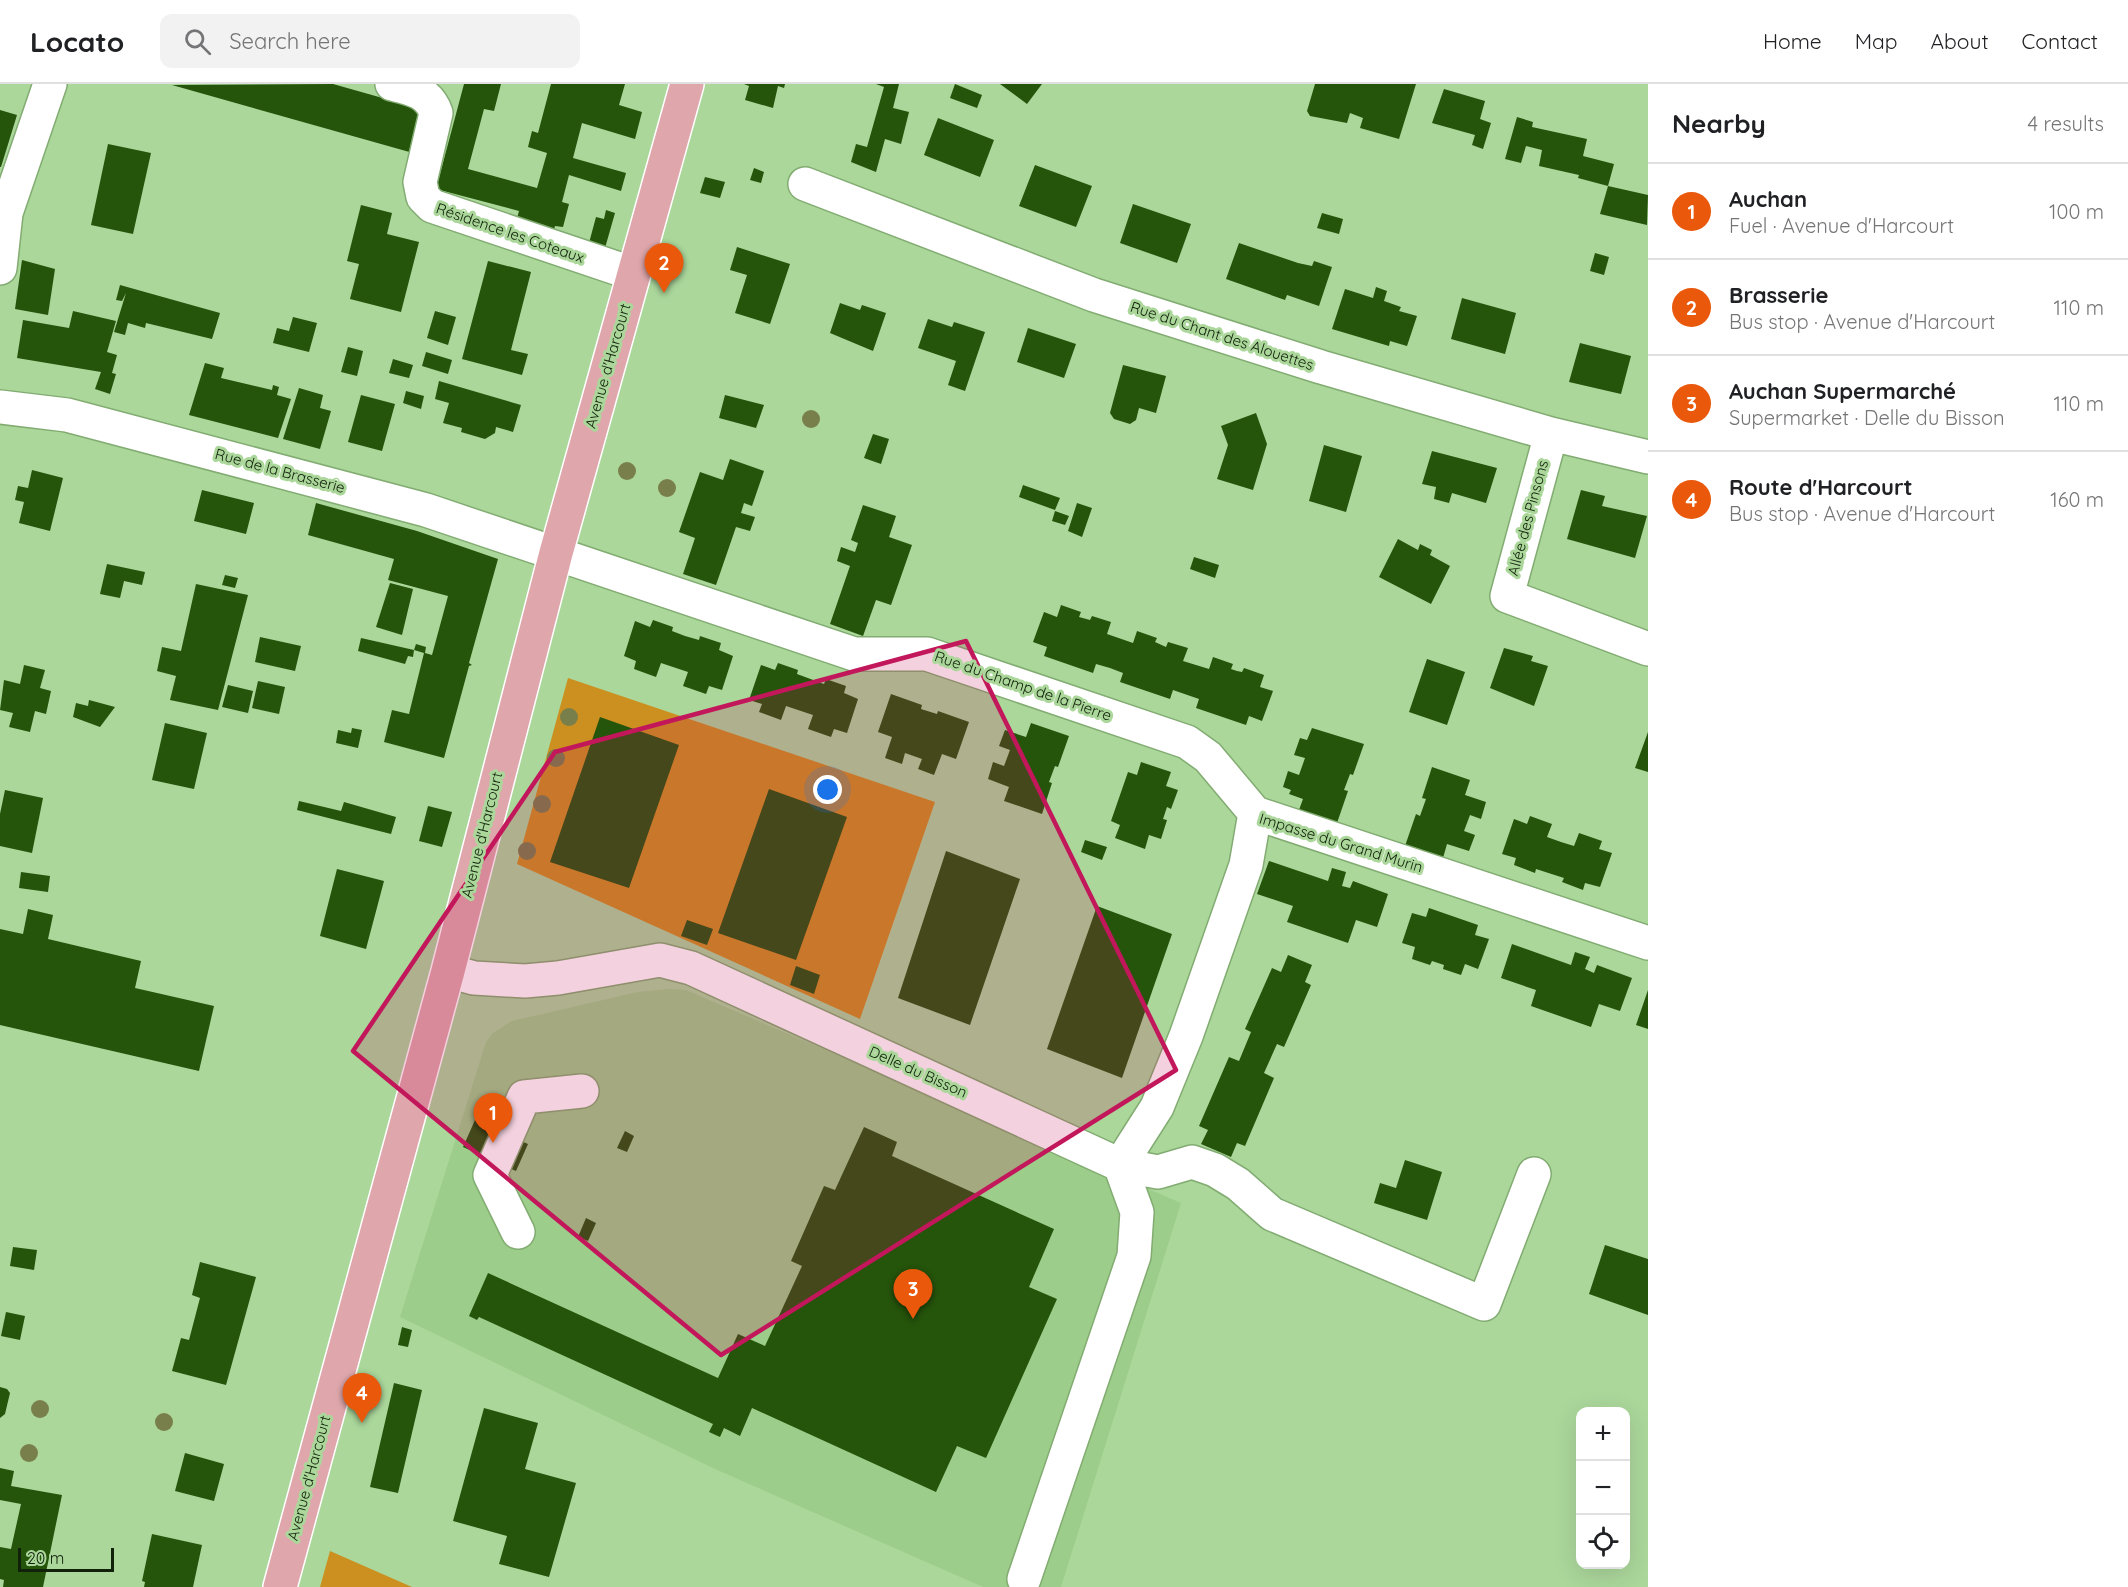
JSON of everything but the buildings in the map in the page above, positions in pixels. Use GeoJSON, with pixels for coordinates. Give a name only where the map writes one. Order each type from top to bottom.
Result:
{"type":"FeatureCollection","features":[{"type":"Feature","properties":{"kind":"main road","name":"Avenue d'Harcourt"},"geometry":{"type":"LineString","coordinates":[[280,1587],[448,970],[556,553],[687,84]]}},
{"type":"Feature","properties":{"kind":"street"},"geometry":{"type":"LineString","coordinates":[[0,268],[6,213],[50,84]]}},
{"type":"Feature","properties":{"kind":"street","name":"Résidence les Coteaux"},"geometry":{"type":"LineString","coordinates":[[392,84],[421,92],[433,103],[436,113],[420,182],[423,197],[432,206],[634,274]]}},
{"type":"Feature","properties":{"kind":"street","name":"Rue du Chant des Alouettes"},"geometry":{"type":"LineString","coordinates":[[805,184],[1094,295],[1321,367],[1551,434],[1648,457]]}},
{"type":"Feature","properties":{"kind":"street","name":"Rue de la Brasserie"},"geometry":{"type":"LineString","coordinates":[[0,407],[79,418],[426,510],[556,553]]}},
{"type":"Feature","properties":{"kind":"street","name":"Allée des Pinsons"},"geometry":{"type":"LineString","coordinates":[[1551,434],[1507,596],[1648,649]]}},
{"type":"Feature","properties":{"kind":"street","name":"Rue du Champ de la Pierre"},"geometry":{"type":"LineString","coordinates":[[556,553],[854,654],[927,654],[1187,742],[1208,757],[1255,813]]}},
{"type":"Feature","properties":{"kind":"street","name":"Impasse du Grand Murin"},"geometry":{"type":"LineString","coordinates":[[1120,1165],[1157,1107],[1186,1036],[1246,865],[1255,813],[1648,943]]}},
{"type":"Feature","properties":{"kind":"street","name":"Delle du Bisson"},"geometry":{"type":"LineString","coordinates":[[448,970],[474,978],[525,981],[558,978],[660,960],[691,968],[1120,1165],[1158,1172],[1192,1162],[1215,1170],[1238,1184],[1272,1214],[1484,1304],[1534,1174]]}},
{"type":"Feature","properties":{"kind":"street"},"geometry":{"type":"LineString","coordinates":[[518,1232],[490,1175],[524,1096],[582,1091]]}},
{"type":"Feature","properties":{"kind":"street"},"geometry":{"type":"LineString","coordinates":[[1024,1579],[1134,1256],[1137,1212],[1120,1165]]}},
{"type":"Feature","properties":{"kind":"highlighted area"},"geometry":{"type":"Polygon","coordinates":[[[966,641],[1176,1070],[721,1355],[353,1051],[555,752],[966,641]]]}},
{"type":"Feature","properties":{"kind":"shaded area"},"geometry":{"type":"Polygon","coordinates":[[[568,678],[935,802],[860,1019],[517,864],[568,678]]]}},
{"type":"Feature","properties":{"kind":"shaded area"},"geometry":{"type":"Polygon","coordinates":[[[686,990],[1181,1203],[1061,1587],[983,1587],[715,1469],[400,1317],[486,1042],[493,1033],[512,1021],[638,992],[686,990]]]}},
{"type":"Feature","properties":{"kind":"shaded area"},"geometry":{"type":"Polygon","coordinates":[[[330,1551],[412,1587],[320,1587],[330,1551]]]}},
{"type":"Feature","properties":{"kind":"place","name":"Brasserie"},"geometry":{"type":"Point","coordinates":[664,293]}},
{"type":"Feature","properties":{"kind":"place","name":"Auchan"},"geometry":{"type":"Point","coordinates":[493,1143]}},
{"type":"Feature","properties":{"kind":"place","name":"Auchan Supermarché"},"geometry":{"type":"Point","coordinates":[913,1319]}},
{"type":"Feature","properties":{"kind":"place","name":"Route d'Harcourt"},"geometry":{"type":"Point","coordinates":[362,1423]}}]}
